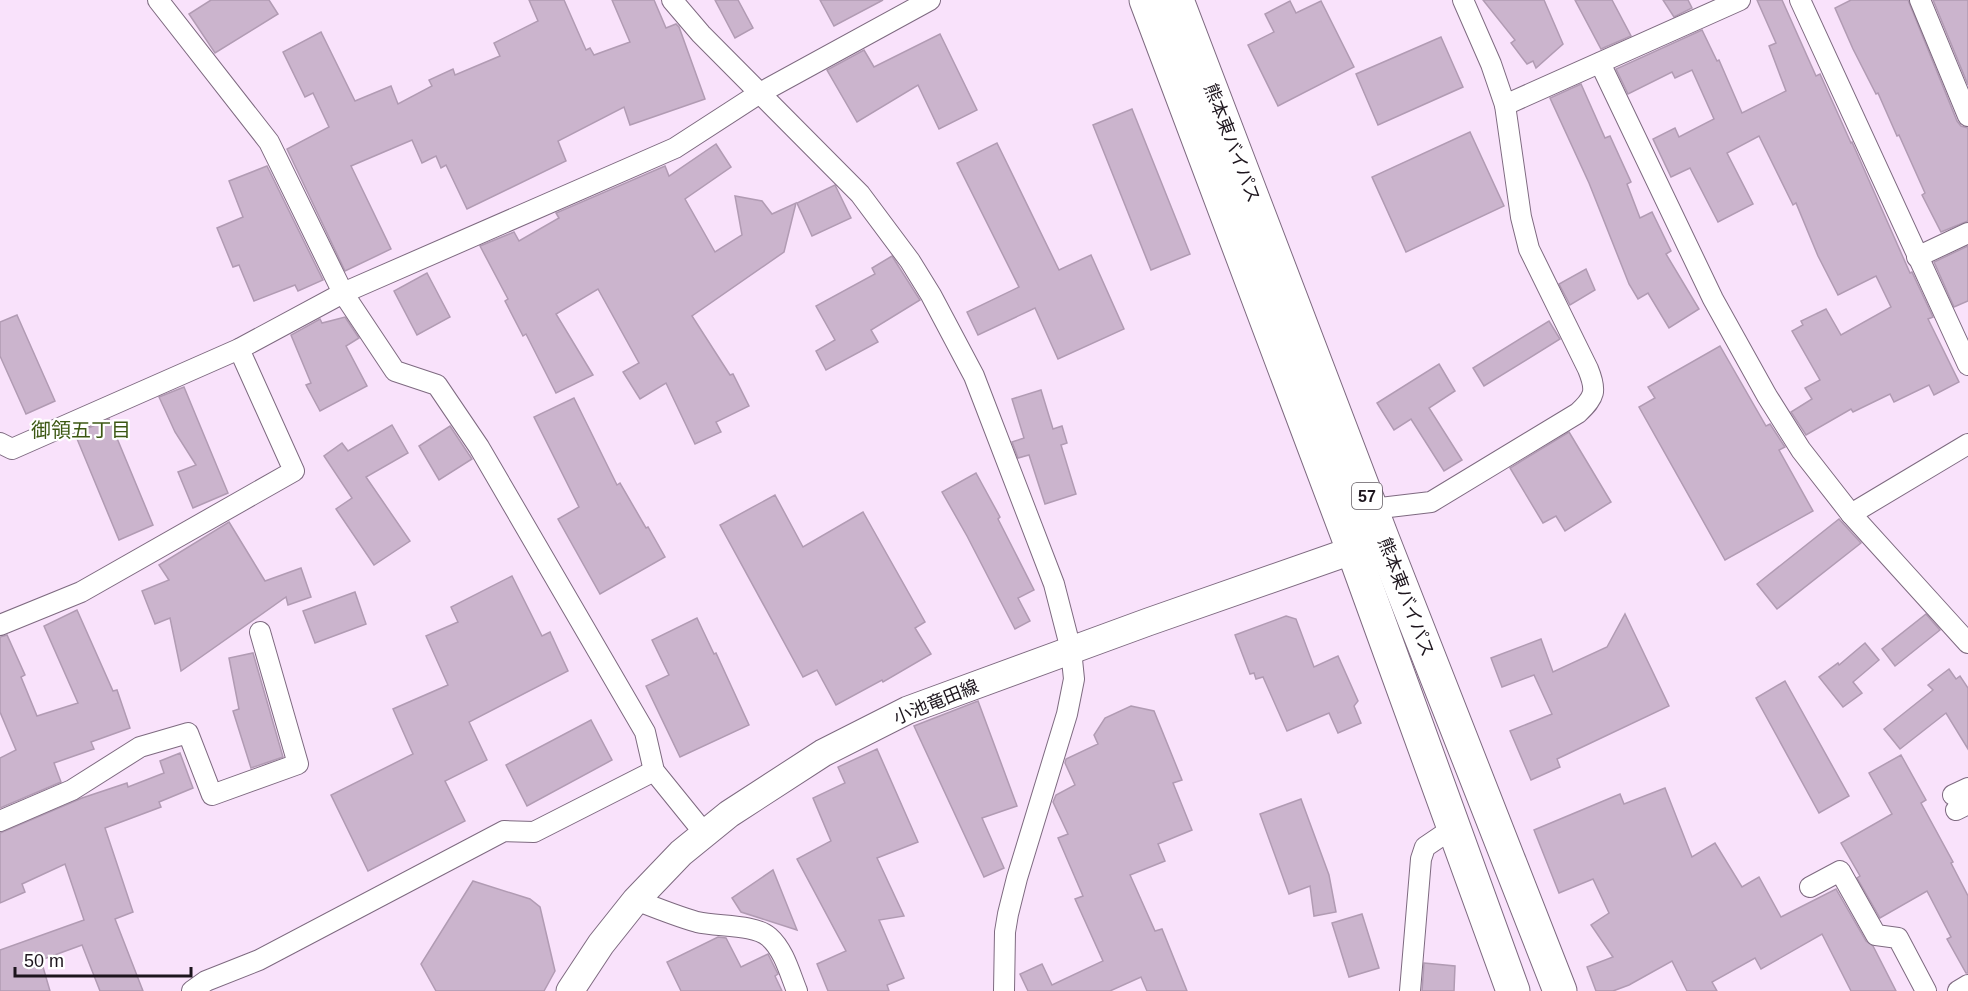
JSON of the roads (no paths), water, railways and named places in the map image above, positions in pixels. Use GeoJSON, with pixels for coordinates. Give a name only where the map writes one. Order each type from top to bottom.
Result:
{"type":"FeatureCollection","features":[{"type":"Feature","properties":{"kind":"highway","name":"熊本東バイパス"},"geometry":{"type":"LineString","coordinates":[[1146,0],[1368,545],[1560,991]]}},
{"type":"Feature","properties":{"kind":"highway","name":"熊本東バイパス"},"geometry":{"type":"LineString","coordinates":[[1177,0],[1372,509],[1368,545],[1453,828],[1513,991]]}},
{"type":"Feature","properties":{"kind":"main road","name":"小池竜田線"},"geometry":{"type":"LineString","coordinates":[[581,985],[601,944],[636,900],[681,853],[729,814],[823,753],[908,710],[1368,545]]}},
{"type":"Feature","properties":{"kind":"street"},"geometry":{"type":"LineString","coordinates":[[158,0],[269,142],[343,294],[395,371],[437,386],[479,447],[645,732],[654,771],[705,834]]}},
{"type":"Feature","properties":{"kind":"street"},"geometry":{"type":"LineString","coordinates":[[672,0],[701,34],[860,194],[886,226],[931,295],[974,376],[1053,584],[1071,650],[1074,679],[1067,714],[1008,914],[1005,932],[1004,991]]}},
{"type":"Feature","properties":{"kind":"street"},"geometry":{"type":"LineString","coordinates":[[0,443],[12,448],[239,349],[343,294],[675,148],[760,93],[930,0]]}},
{"type":"Feature","properties":{"kind":"street"},"geometry":{"type":"LineString","coordinates":[[1372,509],[1431,502],[1572,417],[1590,402],[1594,393],[1588,369],[1533,259],[1525,237],[1504,105],[1491,64],[1462,0]]}},
{"type":"Feature","properties":{"kind":"street"},"geometry":{"type":"LineString","coordinates":[[1504,105],[1600,63],[1709,6],[1740,0]]}},
{"type":"Feature","properties":{"kind":"street"},"geometry":{"type":"LineString","coordinates":[[1800,0],[1968,365]]}},
{"type":"Feature","properties":{"kind":"street"},"geometry":{"type":"LineString","coordinates":[[1920,0],[1968,116]]}},
{"type":"Feature","properties":{"kind":"street"},"geometry":{"type":"LineString","coordinates":[[1600,63],[1718,309],[1767,396],[1801,450],[1851,514],[1968,643]]}},
{"type":"Feature","properties":{"kind":"street"},"geometry":{"type":"LineString","coordinates":[[1917,257],[1968,233]]}},
{"type":"Feature","properties":{"kind":"street"},"geometry":{"type":"LineString","coordinates":[[0,625],[81,592],[294,471],[239,349]]}},
{"type":"Feature","properties":{"kind":"street"},"geometry":{"type":"LineString","coordinates":[[1851,514],[1968,444]]}},
{"type":"Feature","properties":{"kind":"street"},"geometry":{"type":"LineString","coordinates":[[0,821],[72,790],[140,747],[188,733],[212,795],[298,764],[260,632]]}},
{"type":"Feature","properties":{"kind":"street"},"geometry":{"type":"LineString","coordinates":[[192,991],[206,981],[259,960],[504,831],[534,832],[654,771]]}},
{"type":"Feature","properties":{"kind":"street"},"geometry":{"type":"LineString","coordinates":[[1410,991],[1421,859],[1425,848],[1453,828]]}},
{"type":"Feature","properties":{"kind":"street"},"geometry":{"type":"LineString","coordinates":[[1810,887],[1840,871],[1876,935],[1898,938],[1926,991]]}},
{"type":"Feature","properties":{"kind":"street"},"geometry":{"type":"LineString","coordinates":[[636,900],[683,918],[748,929],[767,935],[780,951],[797,991]]}},
{"type":"Feature","properties":{"kind":"street"},"geometry":{"type":"LineString","coordinates":[[1958,991],[1968,986]]}},
{"type":"Feature","properties":{"kind":"district","name":"御領五丁目"},"geometry":{"type":"Point","coordinates":[81,430]}}]}
